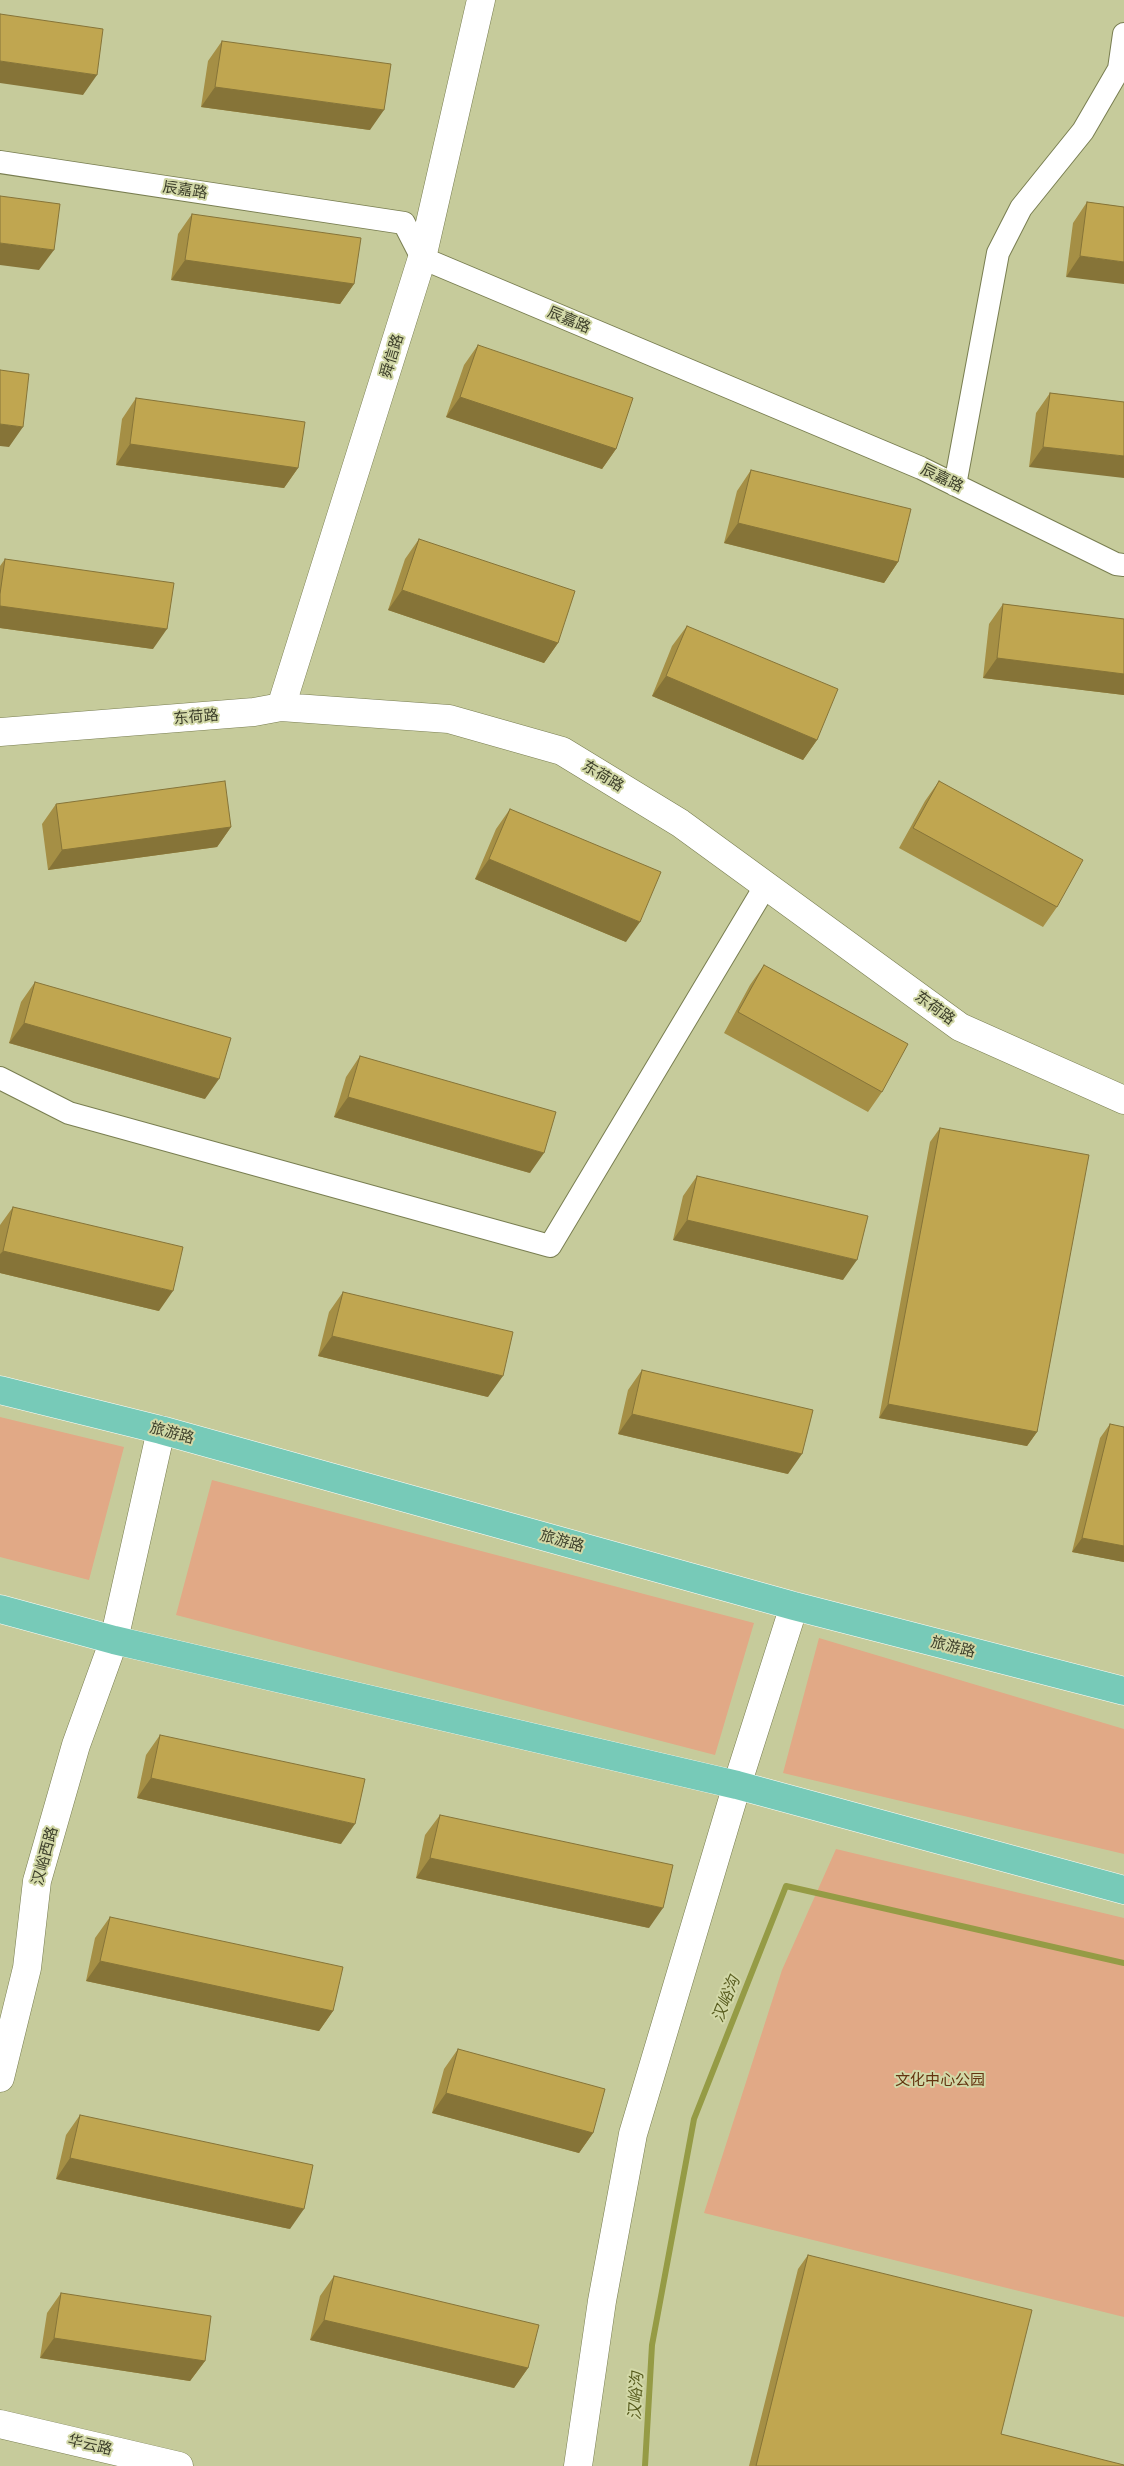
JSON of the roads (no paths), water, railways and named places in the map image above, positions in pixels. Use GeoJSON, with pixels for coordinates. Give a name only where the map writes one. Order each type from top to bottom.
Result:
{"type":"FeatureCollection","features":[{"type":"Feature","properties":{"kind":"main road","name":"旅游路"},"geometry":{"type":"LineString","coordinates":[[0,1390],[161,1430],[794,1606],[1124,1691]]}},
{"type":"Feature","properties":{"kind":"main road"},"geometry":{"type":"LineString","coordinates":[[0,1609],[114,1640],[737,1785],[1124,1890]]}},
{"type":"Feature","properties":{"kind":"street","name":"舜信路"},"geometry":{"type":"LineString","coordinates":[[281,706],[422,258],[481,0]]}},
{"type":"Feature","properties":{"kind":"street"},"geometry":{"type":"LineString","coordinates":[[955,485],[998,253],[1021,208],[1083,131],[1119,69],[1124,34]]}},
{"type":"Feature","properties":{"kind":"street","name":"辰嘉路"},"geometry":{"type":"LineString","coordinates":[[0,162],[404,223],[422,258],[921,468],[1116,564],[1124,565]]}},
{"type":"Feature","properties":{"kind":"street","name":"东荷路"},"geometry":{"type":"LineString","coordinates":[[0,732],[254,712],[281,706],[449,719],[562,751],[680,823],[960,1027],[1124,1100]]}},
{"type":"Feature","properties":{"kind":"street"},"geometry":{"type":"LineString","coordinates":[[0,1078],[69,1113],[550,1246],[766,885]]}},
{"type":"Feature","properties":{"kind":"street","name":"汉峪西路"},"geometry":{"type":"LineString","coordinates":[[0,2078],[28,1968],[37,1881],[76,1745],[114,1640],[161,1430]]}},
{"type":"Feature","properties":{"kind":"street"},"geometry":{"type":"LineString","coordinates":[[578,2466],[602,2301],[633,2134],[737,1785],[794,1606]]}},
{"type":"Feature","properties":{"kind":"street","name":"华云路"},"geometry":{"type":"LineString","coordinates":[[0,2424],[179,2466]]}},
{"type":"Feature","properties":{"kind":"waterway","name":"汉峪沟"},"geometry":{"type":"LineString","coordinates":[[645,2466],[652,2345],[694,2119],[786,1886],[1124,1963]]}},
{"type":"Feature","properties":{"kind":"park label","name":"文化中心公园"},"geometry":{"type":"Point","coordinates":[940,2080]}}]}
